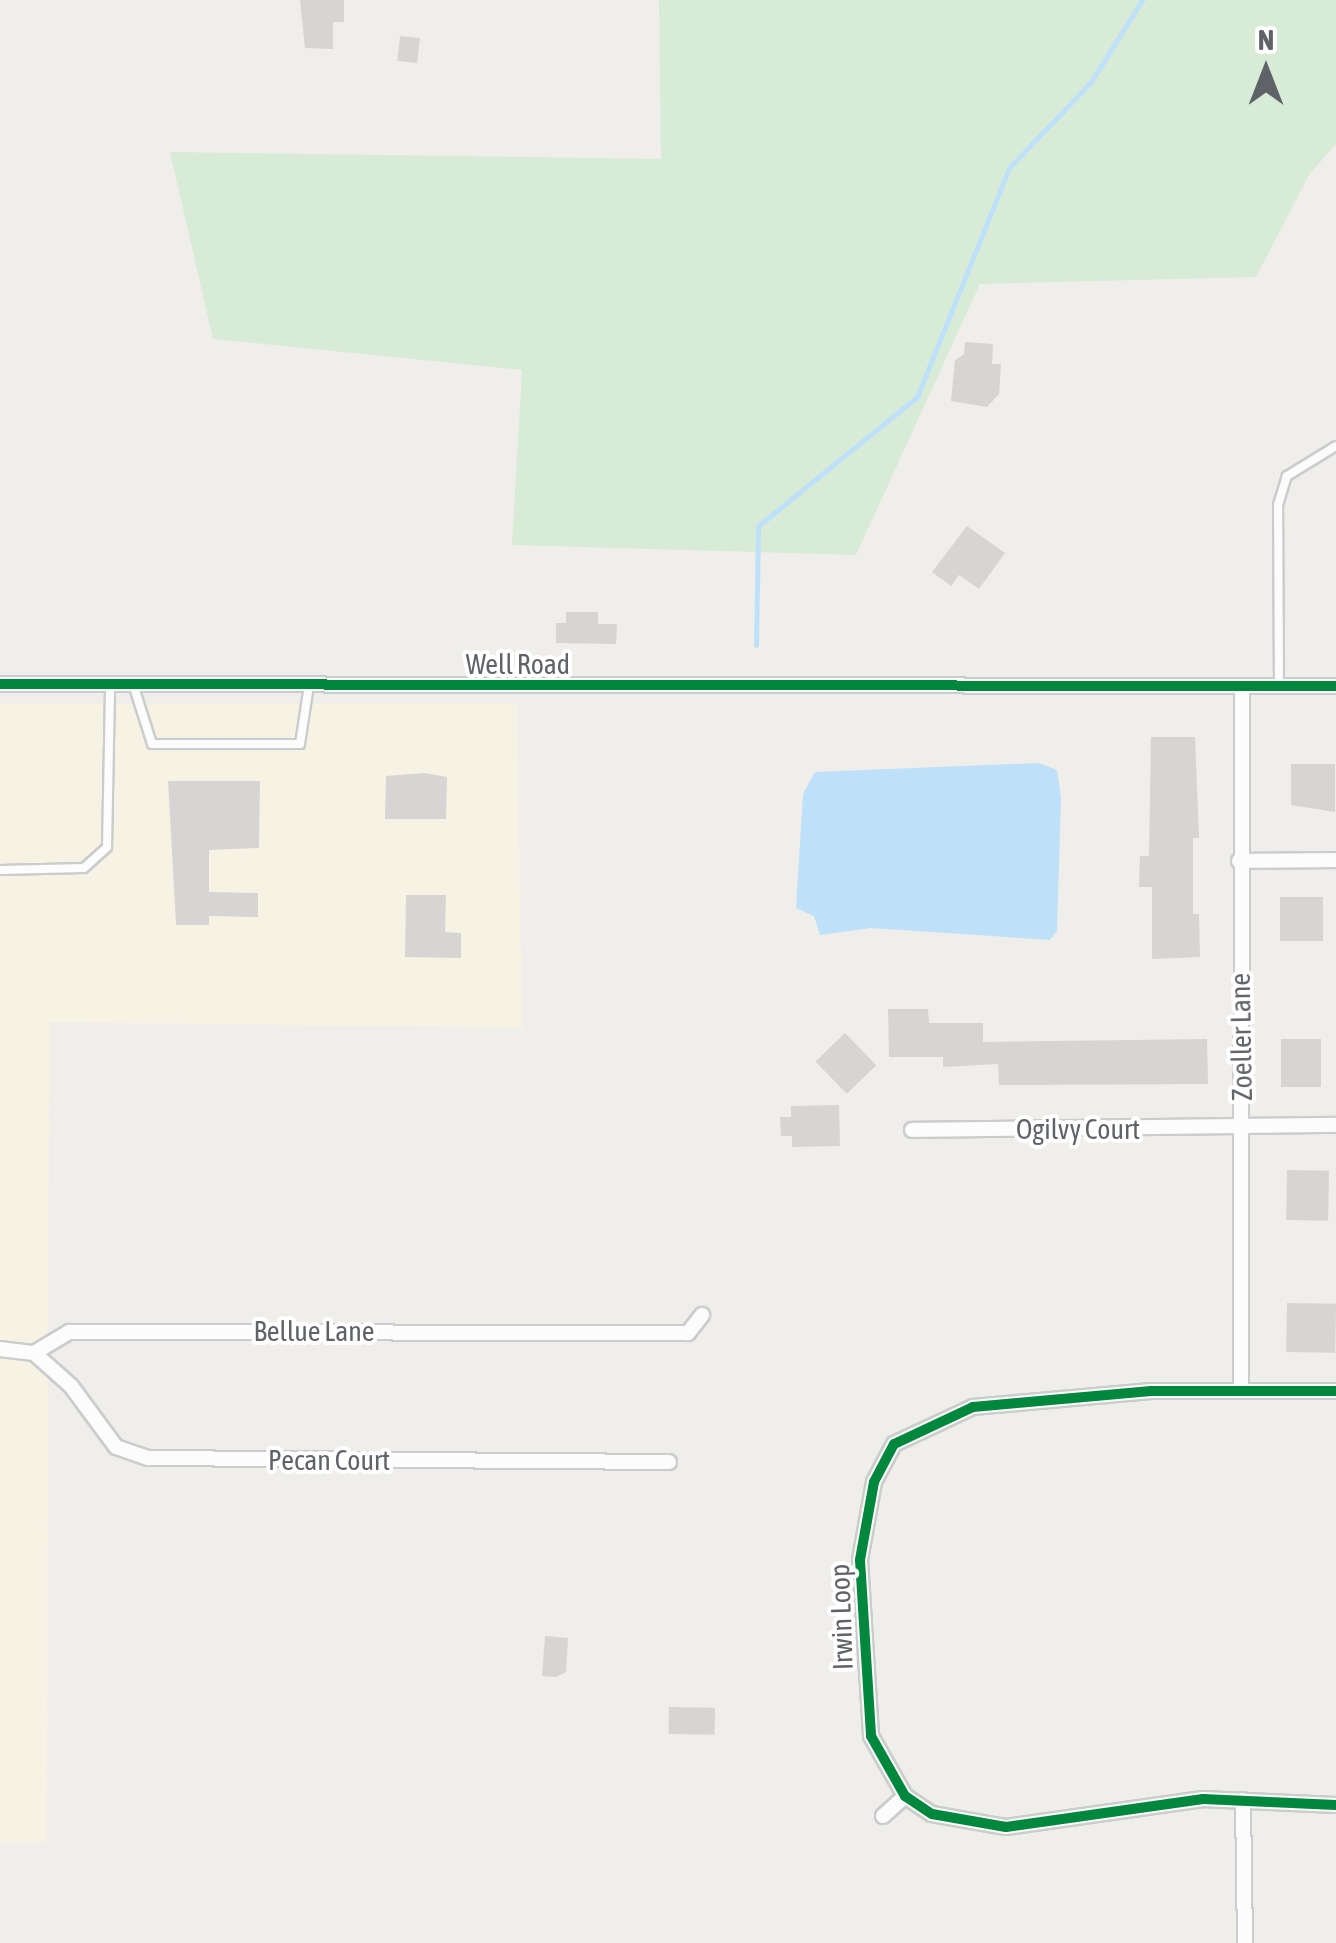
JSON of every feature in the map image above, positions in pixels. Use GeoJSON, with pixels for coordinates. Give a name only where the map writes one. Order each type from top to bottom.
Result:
{"type":"FeatureCollection","features":[{"type":"Feature","properties":{"kind":"street","name":"Well Road"},"geometry":{"type":"LineString","coordinates":[[0,684],[1336,686]]}},
{"type":"Feature","properties":{"kind":"street","name":"Zoeller Lane"},"geometry":{"type":"LineString","coordinates":[[1240,1388],[1242,686]]}},
{"type":"Feature","properties":{"kind":"street"},"geometry":{"type":"LineString","coordinates":[[1239,860],[1336,860]]}},
{"type":"Feature","properties":{"kind":"street","name":"Ogilvy Court"},"geometry":{"type":"LineString","coordinates":[[912,1130],[1336,1125]]}},
{"type":"Feature","properties":{"kind":"street","name":"Bellue Lane"},"geometry":{"type":"LineString","coordinates":[[34,1353],[70,1332],[688,1333],[702,1315]]}},
{"type":"Feature","properties":{"kind":"street"},"geometry":{"type":"LineString","coordinates":[[0,1348],[34,1353]]}},
{"type":"Feature","properties":{"kind":"street","name":"Pecan Court"},"geometry":{"type":"LineString","coordinates":[[34,1353],[71,1386],[116,1447],[148,1458],[669,1462]]}},
{"type":"Feature","properties":{"kind":"street","name":"Irwin Loop"},"geometry":{"type":"LineString","coordinates":[[905,1796],[871,1736],[860,1560],[874,1482],[894,1444],[973,1407],[1240,1388],[1336,1390]]}},
{"type":"Feature","properties":{"kind":"street"},"geometry":{"type":"LineString","coordinates":[[883,1816],[905,1796],[932,1814],[1006,1827],[1094,1810],[1243,1800],[1336,1805]]}},
{"type":"Feature","properties":{"kind":"street"},"geometry":{"type":"LineString","coordinates":[[1243,1800],[1245,1943]]}},
{"type":"Feature","properties":{"kind":"lane"},"geometry":{"type":"LineString","coordinates":[[1279,686],[1278,504],[1288,476],[1336,446]]}},
{"type":"Feature","properties":{"kind":"lane"},"geometry":{"type":"LineString","coordinates":[[0,870],[84,868],[107,848],[110,684]]}},
{"type":"Feature","properties":{"kind":"lane"},"geometry":{"type":"LineString","coordinates":[[133,684],[152,744],[300,744],[309,685]]}},
{"type":"Feature","properties":{"kind":"shaded area"},"geometry":{"type":"Polygon","coordinates":[[[0,704],[517,704],[522,1028],[49,1022],[47,1843],[0,1843],[0,704]]]}},
{"type":"Feature","properties":{"kind":"green space"},"geometry":{"type":"Polygon","coordinates":[[[659,0],[1336,0],[1336,144],[1309,175],[1256,277],[980,284],[856,555],[512,545],[522,370],[213,339],[170,152],[661,159],[659,0]]]}},
{"type":"Feature","properties":{"kind":"water"},"geometry":{"type":"Polygon","coordinates":[[[1039,763],[1057,770],[1061,798],[1057,931],[1050,940],[871,928],[820,935],[814,916],[796,908],[803,794],[815,772],[1039,763]]]}},
{"type":"Feature","properties":{"kind":"building"},"geometry":{"type":"Polygon","coordinates":[[[300,0],[344,0],[344,22],[333,22],[333,49],[305,48],[300,0]]]}},
{"type":"Feature","properties":{"kind":"building"},"geometry":{"type":"Polygon","coordinates":[[[400,36],[420,38],[417,63],[397,61],[400,36]]]}},
{"type":"Feature","properties":{"kind":"building"},"geometry":{"type":"Polygon","coordinates":[[[965,342],[993,344],[992,364],[1001,364],[999,394],[987,407],[951,401],[955,360],[964,354],[965,342]]]}},
{"type":"Feature","properties":{"kind":"building"},"geometry":{"type":"Polygon","coordinates":[[[967,526],[1005,553],[979,589],[959,575],[951,586],[932,572],[967,526]]]}},
{"type":"Feature","properties":{"kind":"building"},"geometry":{"type":"Polygon","coordinates":[[[566,612],[598,612],[598,624],[617,624],[616,644],[556,643],[556,623],[566,623],[566,612]]]}},
{"type":"Feature","properties":{"kind":"building"},"geometry":{"type":"Polygon","coordinates":[[[1151,737],[1195,737],[1199,838],[1193,838],[1193,914],[1199,914],[1200,957],[1152,959],[1152,887],[1139,887],[1140,856],[1149,856],[1151,737]]]}},
{"type":"Feature","properties":{"kind":"building"},"geometry":{"type":"Polygon","coordinates":[[[1291,764],[1335,764],[1335,812],[1291,805],[1291,764]]]}},
{"type":"Feature","properties":{"kind":"building"},"geometry":{"type":"Polygon","coordinates":[[[424,773],[447,777],[446,819],[385,819],[386,776],[424,773]]]}},
{"type":"Feature","properties":{"kind":"building"},"geometry":{"type":"Polygon","coordinates":[[[168,781],[260,781],[259,848],[209,850],[209,892],[258,893],[258,917],[209,916],[209,925],[176,925],[168,781]]]}},
{"type":"Feature","properties":{"kind":"building"},"geometry":{"type":"Polygon","coordinates":[[[406,895],[446,895],[445,932],[461,933],[461,958],[405,957],[406,895]]]}},
{"type":"Feature","properties":{"kind":"building"},"geometry":{"type":"Polygon","coordinates":[[[1280,897],[1323,897],[1323,941],[1280,941],[1280,897]]]}},
{"type":"Feature","properties":{"kind":"building"},"geometry":{"type":"Polygon","coordinates":[[[888,1009],[928,1009],[929,1023],[983,1023],[983,1042],[1207,1039],[1208,1084],[999,1085],[998,1064],[943,1067],[943,1057],[889,1057],[888,1009]]]}},
{"type":"Feature","properties":{"kind":"building"},"geometry":{"type":"Polygon","coordinates":[[[845,1033],[876,1065],[847,1094],[816,1061],[845,1033]]]}},
{"type":"Feature","properties":{"kind":"building"},"geometry":{"type":"Polygon","coordinates":[[[1281,1039],[1321,1039],[1321,1087],[1281,1087],[1281,1039]]]}},
{"type":"Feature","properties":{"kind":"building"},"geometry":{"type":"Polygon","coordinates":[[[839,1105],[840,1146],[792,1147],[792,1136],[781,1136],[780,1117],[791,1117],[791,1106],[839,1105]]]}},
{"type":"Feature","properties":{"kind":"building"},"geometry":{"type":"Polygon","coordinates":[[[1287,1170],[1329,1171],[1328,1221],[1286,1220],[1287,1170]]]}},
{"type":"Feature","properties":{"kind":"building"},"geometry":{"type":"Polygon","coordinates":[[[1287,1303],[1336,1304],[1335,1353],[1286,1352],[1287,1303]]]}},
{"type":"Feature","properties":{"kind":"building"},"geometry":{"type":"Polygon","coordinates":[[[545,1636],[568,1638],[566,1672],[556,1677],[542,1676],[545,1636]]]}},
{"type":"Feature","properties":{"kind":"building"},"geometry":{"type":"Polygon","coordinates":[[[669,1707],[715,1708],[715,1735],[669,1734],[669,1707]]]}},
{"type":"Feature","properties":{"kind":"waterway"},"geometry":{"type":"LineString","coordinates":[[756,645],[758,526],[917,397],[1009,168],[1091,82],[1142,0]]}},
{"type":"Feature","properties":{"kind":"cycle path"},"geometry":{"type":"LineString","coordinates":[[0,684],[1336,686]]}},
{"type":"Feature","properties":{"kind":"cycle path"},"geometry":{"type":"LineString","coordinates":[[1336,1391],[1151,1391],[973,1407],[894,1444],[874,1482],[860,1560],[871,1736],[905,1796],[932,1814],[1006,1827],[1203,1799],[1336,1805]]}}]}
